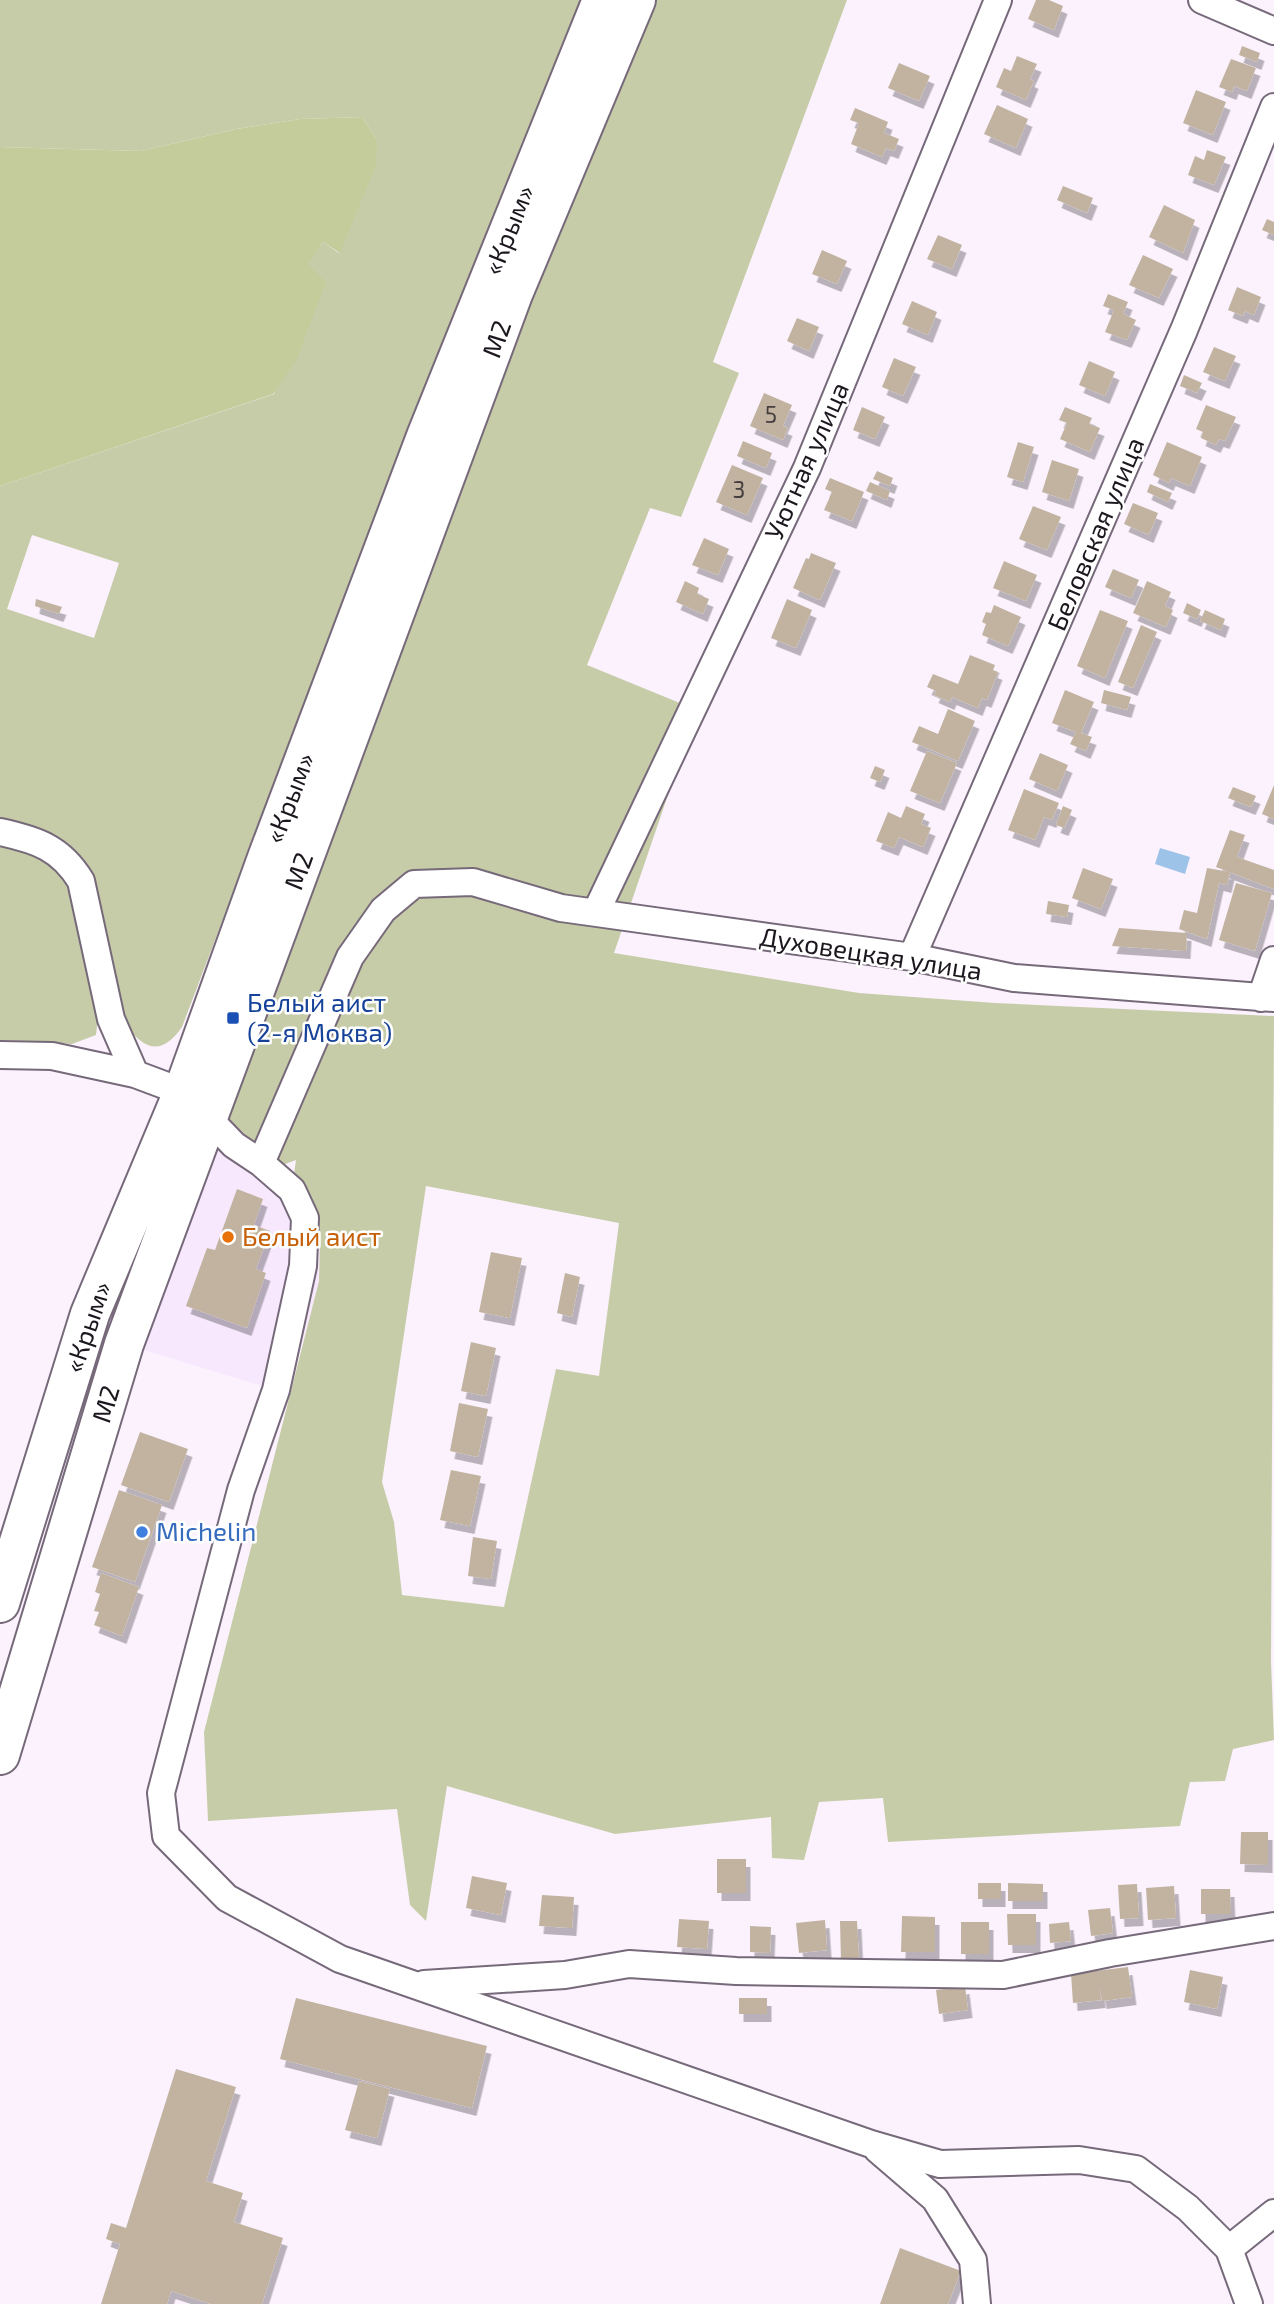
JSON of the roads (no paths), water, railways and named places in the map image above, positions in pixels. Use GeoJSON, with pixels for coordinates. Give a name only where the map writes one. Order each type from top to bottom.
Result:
{"type":"FeatureCollection","features":[{"type":"Feature","properties":{"kind":"highway","name":"«Крым»"},"geometry":{"type":"LineString","coordinates":[[0,1603],[90,1314],[195,1105],[267,858],[427,434],[602,0]]}},
{"type":"Feature","properties":{"kind":"highway","name":"М2"},"geometry":{"type":"LineString","coordinates":[[0,1755],[195,1105],[509,307],[636,0]]}},
{"type":"Feature","properties":{"kind":"street","name":"Уютная улица"},"geometry":{"type":"LineString","coordinates":[[596,912],[807,467],[999,0]]}},
{"type":"Feature","properties":{"kind":"street"},"geometry":{"type":"LineString","coordinates":[[1202,0],[1274,31]]}},
{"type":"Feature","properties":{"kind":"street","name":"Беловская улица"},"geometry":{"type":"LineString","coordinates":[[912,957],[1184,330],[1274,107]]}},
{"type":"Feature","properties":{"kind":"street"},"geometry":{"type":"LineString","coordinates":[[0,832],[50,848],[69,862],[81,881],[111,1019],[135,1074]]}},
{"type":"Feature","properties":{"kind":"street","name":"Духовецкая улица"},"geometry":{"type":"LineString","coordinates":[[261,1163],[350,957],[383,910],[414,884],[473,882],[561,908],[912,957],[1014,978],[1268,998]]}},
{"type":"Feature","properties":{"kind":"street"},"geometry":{"type":"LineString","coordinates":[[1268,998],[1274,960]]}},
{"type":"Feature","properties":{"kind":"street"},"geometry":{"type":"LineString","coordinates":[[0,1055],[52,1056],[135,1074],[195,1105],[233,1145],[261,1163],[292,1190],[305,1218],[303,1266],[276,1390],[242,1490],[161,1793],[166,1836],[228,1898],[340,1959],[871,2144],[940,2164],[1079,2160],[1136,2169],[1188,2208],[1229,2249],[1249,2304]]}},
{"type":"Feature","properties":{"kind":"street"},"geometry":{"type":"LineString","coordinates":[[411,1985],[565,1975],[629,1964],[736,1971],[1003,1975],[1110,1953],[1274,1926]]}},
{"type":"Feature","properties":{"kind":"street"},"geometry":{"type":"LineString","coordinates":[[871,2144],[935,2199],[973,2260],[977,2304]]}},
{"type":"Feature","properties":{"kind":"street"},"geometry":{"type":"LineString","coordinates":[[1229,2249],[1274,2213]]}},
{"type":"Feature","properties":{"kind":"water"},"geometry":{"type":"Polygon","coordinates":[[[1160,848],[1190,857],[1185,874],[1155,864],[1160,848]]]}},
{"type":"Feature","properties":{"kind":"place","name":"Белый аист (2-я Моква)"},"geometry":{"type":"Point","coordinates":[233,1018]}},
{"type":"Feature","properties":{"kind":"place","name":"Белый аист"},"geometry":{"type":"Point","coordinates":[228,1237]}},
{"type":"Feature","properties":{"kind":"place","name":"Michelin"},"geometry":{"type":"Point","coordinates":[142,1532]}}]}
